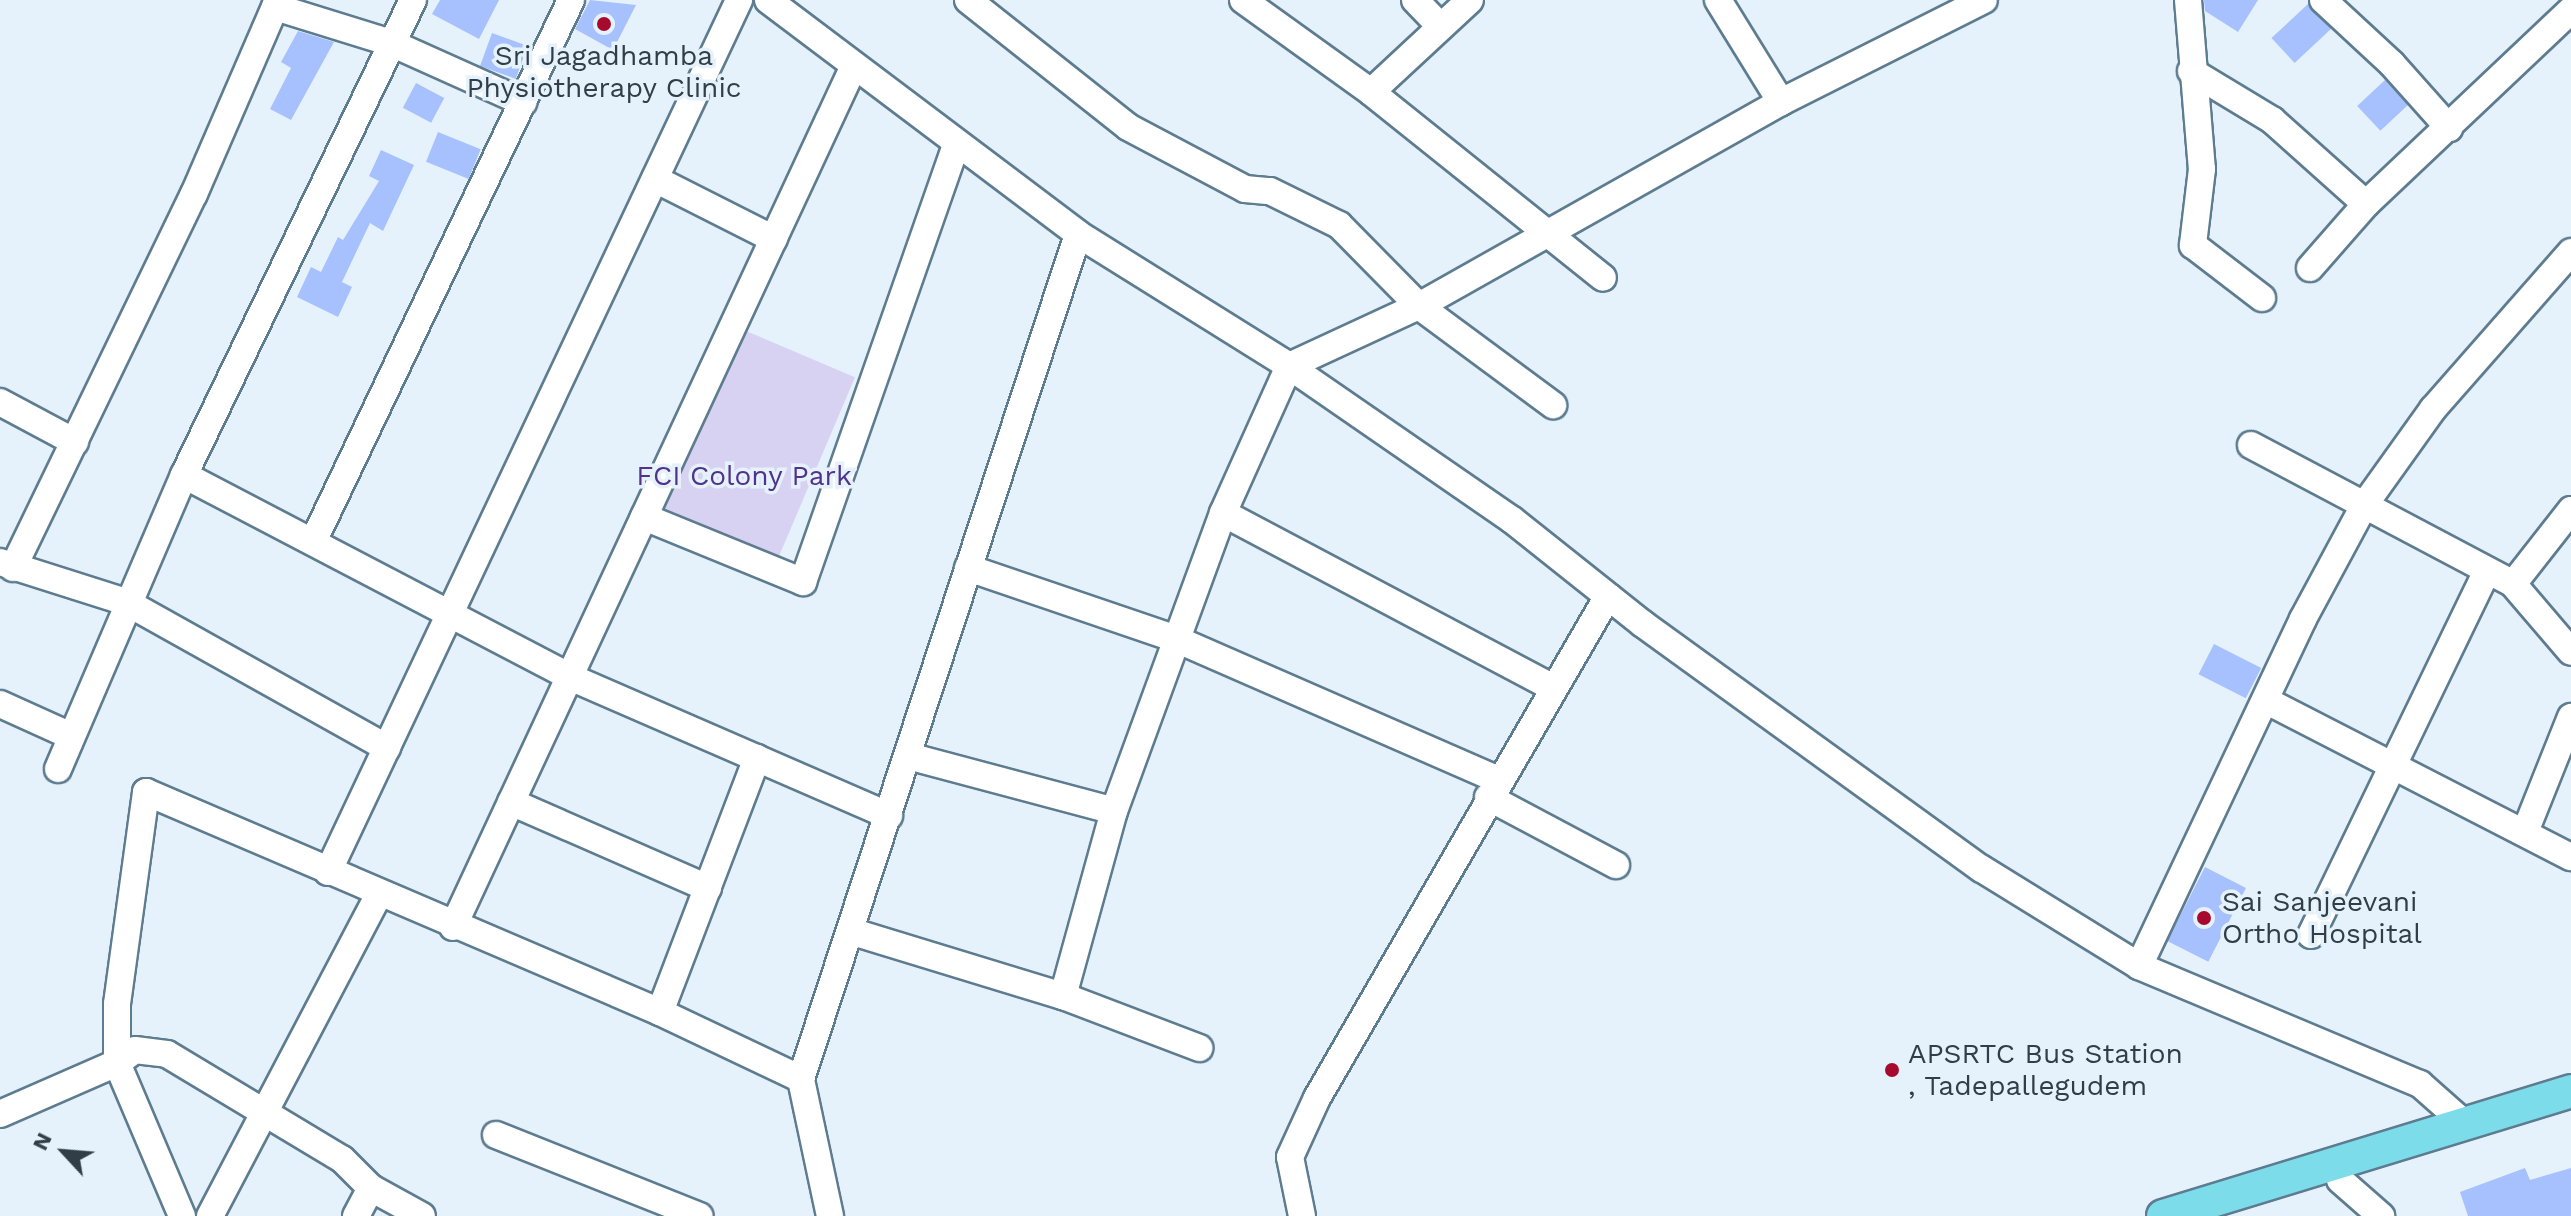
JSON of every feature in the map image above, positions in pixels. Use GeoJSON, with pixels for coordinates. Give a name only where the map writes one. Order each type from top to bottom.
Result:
{"type":"FeatureCollection","features":[{"type":"Feature","properties":{"kind":"main road"},"geometry":{"type":"LineString","coordinates":[[2163,1216],[2571,1091]]}},
{"type":"Feature","properties":{"kind":"main road"},"geometry":{"type":"LineString","coordinates":[[2230,1216],[2571,1111]]}},
{"type":"Feature","properties":{"kind":"street"},"geometry":{"type":"LineString","coordinates":[[58,769],[126,602],[184,475],[413,0]]}},
{"type":"Feature","properties":{"kind":"street"},"geometry":{"type":"LineString","coordinates":[[313,542],[571,0]]}},
{"type":"Feature","properties":{"kind":"street"},"geometry":{"type":"LineString","coordinates":[[328,872],[739,0]]}},
{"type":"Feature","properties":{"kind":"street"},"geometry":{"type":"LineString","coordinates":[[768,0],[1078,234],[1289,366],[1511,519],[1608,596],[1982,869],[2139,966],[2420,1084],[2463,1122]]}},
{"type":"Feature","properties":{"kind":"street"},"geometry":{"type":"LineString","coordinates":[[968,0],[1128,127],[1245,189],[1270,191],[1339,225],[1419,306],[1553,405]]}},
{"type":"Feature","properties":{"kind":"street"},"geometry":{"type":"LineString","coordinates":[[1415,0],[1441,27]]}},
{"type":"Feature","properties":{"kind":"street"},"geometry":{"type":"LineString","coordinates":[[1371,92],[1470,0]]}},
{"type":"Feature","properties":{"kind":"street"},"geometry":{"type":"LineString","coordinates":[[1718,0],[1781,102]]}},
{"type":"Feature","properties":{"kind":"street"},"geometry":{"type":"LineString","coordinates":[[1063,996],[1114,811],[1223,513],[1289,366],[1419,306],[1547,237],[1781,102],[1984,0]]}},
{"type":"Feature","properties":{"kind":"street"},"geometry":{"type":"LineString","coordinates":[[2188,0],[2191,71],[2202,169],[2193,245],[2262,298]]}},
{"type":"Feature","properties":{"kind":"street"},"geometry":{"type":"LineString","coordinates":[[2323,0],[2392,64],[2449,128]]}},
{"type":"Feature","properties":{"kind":"street"},"geometry":{"type":"LineString","coordinates":[[387,748],[126,602],[6,565],[75,442],[194,194],[276,4],[391,43],[523,102]]}},
{"type":"Feature","properties":{"kind":"street"},"geometry":{"type":"LineString","coordinates":[[1257,4],[1371,92],[1547,237],[1603,278]]}},
{"type":"Feature","properties":{"kind":"street"},"geometry":{"type":"LineString","coordinates":[[2310,268],[2366,204],[2571,10]]}},
{"type":"Feature","properties":{"kind":"street"},"geometry":{"type":"LineString","coordinates":[[453,927],[854,66]]}},
{"type":"Feature","properties":{"kind":"street"},"geometry":{"type":"LineString","coordinates":[[2191,71],[2272,120],[2366,204]]}},
{"type":"Feature","properties":{"kind":"street"},"geometry":{"type":"LineString","coordinates":[[644,517],[803,582],[957,143]]}},
{"type":"Feature","properties":{"kind":"street"},"geometry":{"type":"LineString","coordinates":[[655,179],[774,239]]}},
{"type":"Feature","properties":{"kind":"street"},"geometry":{"type":"LineString","coordinates":[[830,1216],[801,1079],[1078,234]]}},
{"type":"Feature","properties":{"kind":"street"},"geometry":{"type":"LineString","coordinates":[[2139,966],[2267,701],[2303,619],[2365,504],[2433,409],[2571,252]]}},
{"type":"Feature","properties":{"kind":"street"},"geometry":{"type":"LineString","coordinates":[[0,402],[75,442]]}},
{"type":"Feature","properties":{"kind":"street"},"geometry":{"type":"LineString","coordinates":[[2251,445],[2513,584],[2571,652]]}},
{"type":"Feature","properties":{"kind":"street"},"geometry":{"type":"LineString","coordinates":[[184,475],[570,677],[889,816]]}},
{"type":"Feature","properties":{"kind":"street"},"geometry":{"type":"LineString","coordinates":[[2513,584],[2571,510]]}},
{"type":"Feature","properties":{"kind":"street"},"geometry":{"type":"LineString","coordinates":[[1223,513],[1553,688]]}},
{"type":"Feature","properties":{"kind":"street"},"geometry":{"type":"LineString","coordinates":[[968,568],[1176,639],[1493,789],[1616,865]]}},
{"type":"Feature","properties":{"kind":"street"},"geometry":{"type":"LineString","coordinates":[[2311,935],[2487,571]]}},
{"type":"Feature","properties":{"kind":"street"},"geometry":{"type":"LineString","coordinates":[[1302,1216],[1290,1157],[1317,1098],[1493,789],[1608,596]]}},
{"type":"Feature","properties":{"kind":"street"},"geometry":{"type":"LineString","coordinates":[[2267,701],[2571,857]]}},
{"type":"Feature","properties":{"kind":"street"},"geometry":{"type":"LineString","coordinates":[[0,704],[71,736]]}},
{"type":"Feature","properties":{"kind":"street"},"geometry":{"type":"LineString","coordinates":[[2525,832],[2571,717]]}},
{"type":"Feature","properties":{"kind":"street"},"geometry":{"type":"LineString","coordinates":[[908,756],[1114,811]]}},
{"type":"Feature","properties":{"kind":"street"},"geometry":{"type":"LineString","coordinates":[[660,1012],[757,758]]}},
{"type":"Feature","properties":{"kind":"street"},"geometry":{"type":"LineString","coordinates":[[182,1216],[117,1063],[117,1004],[146,792],[453,927],[660,1012],[801,1079]]}},
{"type":"Feature","properties":{"kind":"street"},"geometry":{"type":"LineString","coordinates":[[511,802],[708,888]]}},
{"type":"Feature","properties":{"kind":"street"},"geometry":{"type":"LineString","coordinates":[[210,1216],[266,1116],[379,894]]}},
{"type":"Feature","properties":{"kind":"street"},"geometry":{"type":"LineString","coordinates":[[850,931],[1063,996],[1199,1048]]}},
{"type":"Feature","properties":{"kind":"street"},"geometry":{"type":"LineString","coordinates":[[0,1114],[117,1063],[135,1050],[167,1054],[342,1159],[371,1188],[422,1216]]}},
{"type":"Feature","properties":{"kind":"street"},"geometry":{"type":"LineString","coordinates":[[496,1135],[700,1216]]}},
{"type":"Feature","properties":{"kind":"street"},"geometry":{"type":"LineString","coordinates":[[2340,1180],[2381,1216]]}},
{"type":"Feature","properties":{"kind":"street"},"geometry":{"type":"LineString","coordinates":[[356,1216],[371,1188]]}},
{"type":"Feature","properties":{"kind":"green space","name":"FCI Colony Park"},"geometry":{"type":"Polygon","coordinates":[[[739,328],[855,377],[775,565],[659,516],[739,328]]]}},
{"type":"Feature","properties":{"kind":"building"},"geometry":{"type":"Polygon","coordinates":[[[440,0],[499,0],[479,39],[432,14],[440,0]]]}},
{"type":"Feature","properties":{"kind":"building"},"geometry":{"type":"Polygon","coordinates":[[[590,0],[636,5],[613,50],[575,29],[590,0]]]}},
{"type":"Feature","properties":{"kind":"building"},"geometry":{"type":"Polygon","coordinates":[[[2204,0],[2258,0],[2238,32],[2205,11],[2204,0]]]}},
{"type":"Feature","properties":{"kind":"building"},"geometry":{"type":"Polygon","coordinates":[[[2308,4],[2331,29],[2295,63],[2271,38],[2308,4]]]}},
{"type":"Feature","properties":{"kind":"building"},"geometry":{"type":"Polygon","coordinates":[[[298,31],[334,42],[291,120],[270,109],[291,68],[281,62],[298,31]]]}},
{"type":"Feature","properties":{"kind":"building"},"geometry":{"type":"Polygon","coordinates":[[[492,33],[528,46],[516,79],[480,66],[492,33]]]}},
{"type":"Feature","properties":{"kind":"building"},"geometry":{"type":"Polygon","coordinates":[[[2385,80],[2408,105],[2380,131],[2357,106],[2385,80]]]}},
{"type":"Feature","properties":{"kind":"building"},"geometry":{"type":"Polygon","coordinates":[[[416,83],[444,98],[431,123],[403,108],[416,83]]]}},
{"type":"Feature","properties":{"kind":"building"},"geometry":{"type":"Polygon","coordinates":[[[438,132],[481,149],[469,179],[426,162],[438,132]]]}},
{"type":"Feature","properties":{"kind":"building"},"geometry":{"type":"Polygon","coordinates":[[[381,150],[414,165],[383,231],[370,223],[342,282],[352,287],[338,317],[297,297],[311,267],[321,272],[338,237],[343,240],[379,181],[369,176],[381,150]]]}},
{"type":"Feature","properties":{"kind":"building"},"geometry":{"type":"Polygon","coordinates":[[[2214,644],[2261,668],[2246,698],[2199,674],[2214,644]]]}},
{"type":"Feature","properties":{"kind":"building"},"geometry":{"type":"Polygon","coordinates":[[[2205,867],[2246,888],[2208,962],[2167,941],[2205,867]]]}},
{"type":"Feature","properties":{"kind":"building"},"geometry":{"type":"Polygon","coordinates":[[[2525,1168],[2530,1180],[2571,1168],[2571,1216],[2468,1216],[2460,1192],[2525,1168]]]}},
{"type":"Feature","properties":{"kind":"place","name":"Sri Jagadhamba Physiotherapy Clinic"},"geometry":{"type":"Point","coordinates":[604,24]}},
{"type":"Feature","properties":{"kind":"place","name":"Sai Sanjeevani Ortho Hospital"},"geometry":{"type":"Point","coordinates":[2204,918]}},
{"type":"Feature","properties":{"kind":"place","name":"APSRTC Bus Station , Tadepallegudem"},"geometry":{"type":"Point","coordinates":[1892,1070]}}]}
